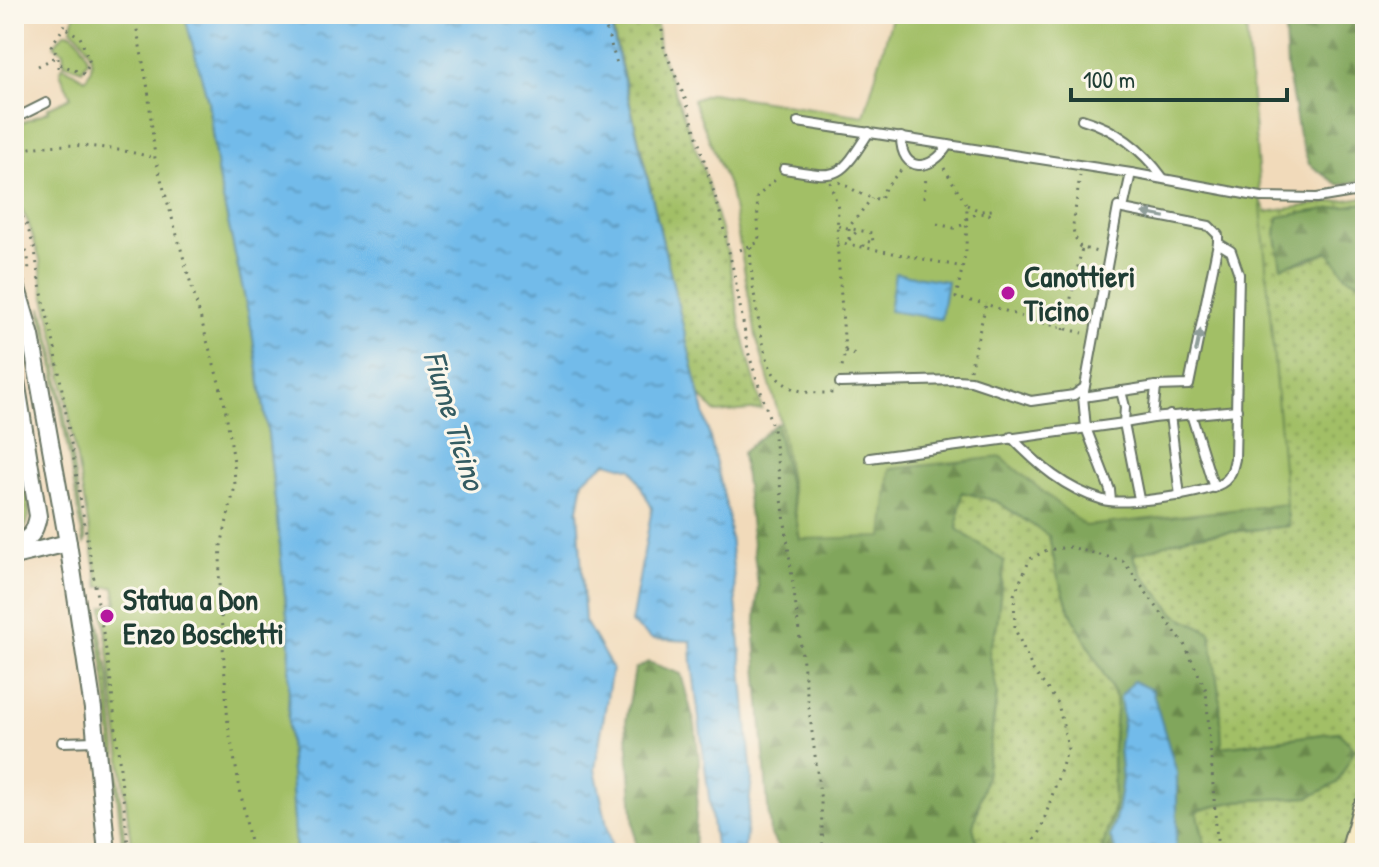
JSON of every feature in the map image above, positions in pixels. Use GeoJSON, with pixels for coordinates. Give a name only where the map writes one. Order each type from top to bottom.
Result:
{"type":"FeatureCollection","features":[{"type":"Feature","properties":{"kind":"street"},"geometry":{"type":"LineString","coordinates":[[14,278],[21,325],[69,548],[96,741],[107,853]]}},
{"type":"Feature","properties":{"kind":"street"},"geometry":{"type":"LineString","coordinates":[[14,368],[22,453],[38,516],[35,531],[26,541],[14,545]]}},
{"type":"Feature","properties":{"kind":"street"},"geometry":{"type":"LineString","coordinates":[[14,556],[69,548]]}},
{"type":"Feature","properties":{"kind":"street"},"geometry":{"type":"LineString","coordinates":[[1353,853],[1365,809]]}},
{"type":"Feature","properties":{"kind":"lane"},"geometry":{"type":"LineString","coordinates":[[14,119],[46,103]]}},
{"type":"Feature","properties":{"kind":"lane"},"geometry":{"type":"LineString","coordinates":[[1082,119],[1118,134],[1152,163],[1164,179]]}},
{"type":"Feature","properties":{"kind":"lane"},"geometry":{"type":"LineString","coordinates":[[798,122],[1082,165],[1261,197],[1317,198],[1365,190]]}},
{"type":"Feature","properties":{"kind":"lane"},"geometry":{"type":"LineString","coordinates":[[784,169],[828,176],[846,166],[869,132]]}},
{"type":"Feature","properties":{"kind":"lane"},"geometry":{"type":"LineString","coordinates":[[901,137],[901,146],[910,161],[924,165],[939,159],[948,145]]}},
{"type":"Feature","properties":{"kind":"lane"},"geometry":{"type":"LineString","coordinates":[[1111,501],[1110,490],[1086,428],[1084,392],[1109,255],[1131,173]]}},
{"type":"Feature","properties":{"kind":"lane"},"geometry":{"type":"LineString","coordinates":[[840,383],[968,381],[1031,401],[1084,392],[1189,385],[1218,235],[1209,226],[1120,208]]}},
{"type":"Feature","properties":{"kind":"lane"},"geometry":{"type":"LineString","coordinates":[[1011,437],[1055,478],[1103,500],[1180,496],[1214,488],[1228,479],[1233,470],[1237,410],[1239,274],[1231,251],[1218,243]]}},
{"type":"Feature","properties":{"kind":"lane"},"geometry":{"type":"LineString","coordinates":[[1153,418],[1156,386]]}},
{"type":"Feature","properties":{"kind":"lane"},"geometry":{"type":"LineString","coordinates":[[1121,391],[1139,499]]}},
{"type":"Feature","properties":{"kind":"lane"},"geometry":{"type":"LineString","coordinates":[[870,458],[1170,415],[1237,410]]}},
{"type":"Feature","properties":{"kind":"lane"},"geometry":{"type":"LineString","coordinates":[[1191,414],[1214,488]]}},
{"type":"Feature","properties":{"kind":"lane"},"geometry":{"type":"LineString","coordinates":[[1170,415],[1180,496]]}},
{"type":"Feature","properties":{"kind":"lane"},"geometry":{"type":"LineString","coordinates":[[62,742],[96,741]]}},
{"type":"Feature","properties":{"kind":"path"},"geometry":{"type":"LineString","coordinates":[[64,27],[80,37],[90,63],[84,74],[59,66],[58,56],[51,46],[64,27],[68,14]]}},
{"type":"Feature","properties":{"kind":"path"},"geometry":{"type":"LineString","coordinates":[[134,14],[148,89],[155,158],[224,400],[234,462],[235,486],[221,546],[219,583],[228,725],[252,853]]}},
{"type":"Feature","properties":{"kind":"path"},"geometry":{"type":"LineString","coordinates":[[660,14],[664,48],[686,101],[722,220],[749,355],[773,429],[819,787],[823,853]]}},
{"type":"Feature","properties":{"kind":"path"},"geometry":{"type":"LineString","coordinates":[[609,17],[617,64]]}},
{"type":"Feature","properties":{"kind":"path"},"geometry":{"type":"LineString","coordinates":[[38,66],[58,56]]}},
{"type":"Feature","properties":{"kind":"path"},"geometry":{"type":"LineString","coordinates":[[14,152],[57,146],[103,148],[155,158]]}},
{"type":"Feature","properties":{"kind":"path"},"geometry":{"type":"LineString","coordinates":[[939,159],[967,205],[980,211],[993,210]]}},
{"type":"Feature","properties":{"kind":"path"},"geometry":{"type":"LineString","coordinates":[[828,176],[850,189],[881,200],[885,188],[910,161]]}},
{"type":"Feature","properties":{"kind":"path"},"geometry":{"type":"LineString","coordinates":[[924,165],[924,198]]}},
{"type":"Feature","properties":{"kind":"path"},"geometry":{"type":"LineString","coordinates":[[1082,165],[1074,235],[1082,248],[1109,255]]}},
{"type":"Feature","properties":{"kind":"path"},"geometry":{"type":"LineString","coordinates":[[740,250],[759,242],[757,197],[784,169]]}},
{"type":"Feature","properties":{"kind":"path"},"geometry":{"type":"LineString","coordinates":[[751,247],[749,258],[755,301],[772,371],[790,387],[813,393],[837,393],[845,351],[837,242],[838,207],[828,176]]}},
{"type":"Feature","properties":{"kind":"path"},"geometry":{"type":"LineString","coordinates":[[848,241],[849,227],[872,198]]}},
{"type":"Feature","properties":{"kind":"path"},"geometry":{"type":"LineString","coordinates":[[14,203],[31,237],[40,296],[55,348],[110,674],[129,853]]}},
{"type":"Feature","properties":{"kind":"path"},"geometry":{"type":"LineString","coordinates":[[967,205],[966,250],[956,298],[986,304],[1064,330],[1094,335]]}},
{"type":"Feature","properties":{"kind":"path"},"geometry":{"type":"LineString","coordinates":[[937,224],[954,228],[979,213],[989,214],[992,218]]}},
{"type":"Feature","properties":{"kind":"path"},"geometry":{"type":"LineString","coordinates":[[837,226],[870,231],[874,237],[873,243],[866,241],[863,247]]}},
{"type":"Feature","properties":{"kind":"path"},"geometry":{"type":"LineString","coordinates":[[848,241],[859,229]]}},
{"type":"Feature","properties":{"kind":"path"},"geometry":{"type":"LineString","coordinates":[[837,242],[848,241],[863,247],[963,267]]}},
{"type":"Feature","properties":{"kind":"path"},"geometry":{"type":"LineString","coordinates":[[1064,330],[1082,248]]}},
{"type":"Feature","properties":{"kind":"path"},"geometry":{"type":"LineString","coordinates":[[968,381],[986,304]]}},
{"type":"Feature","properties":{"kind":"path"},"geometry":{"type":"LineString","coordinates":[[845,351],[858,356]]}},
{"type":"Feature","properties":{"kind":"path"},"geometry":{"type":"LineString","coordinates":[[1026,853],[1040,832],[1068,748],[1058,703],[1033,670],[1015,629],[1014,595],[1030,559],[1047,550],[1070,547],[1123,561],[1184,644],[1206,690],[1218,853]]}},
{"type":"Feature","properties":{"kind":"path"},"geometry":{"type":"LineString","coordinates":[[90,600],[98,599]]}},
{"type":"Feature","properties":{"kind":"green space"},"geometry":{"type":"Polygon","coordinates":[[[75,14],[184,14],[189,25],[208,101],[218,177],[251,326],[268,434],[290,644],[288,725],[296,853],[132,853],[103,607],[117,603],[114,587],[99,587],[40,260],[28,222],[14,197],[14,126],[49,111],[48,108],[71,97],[60,72],[63,66],[85,79],[89,73],[89,52],[82,39],[71,29],[75,14]]]}},
{"type":"Feature","properties":{"kind":"green space"},"geometry":{"type":"Polygon","coordinates":[[[638,14],[656,14],[659,49],[703,168],[729,258],[741,328],[762,409],[716,413],[699,395],[612,26],[638,14]]]}},
{"type":"Feature","properties":{"kind":"green space","name":"Canottieri Ticino"},"geometry":{"type":"Polygon","coordinates":[[[893,14],[1245,14],[1286,504],[1085,526],[1001,457],[890,469],[883,537],[800,539],[779,416],[756,336],[730,190],[693,100],[711,93],[864,116],[893,14]]]}},
{"type":"Feature","properties":{"kind":"green space"},"geometry":{"type":"Polygon","coordinates":[[[1284,14],[1365,14],[1365,180],[1339,185],[1309,164],[1299,135],[1287,68],[1284,14]]]}},
{"type":"Feature","properties":{"kind":"green space"},"geometry":{"type":"Polygon","coordinates":[[[68,32],[79,40],[85,51],[88,60],[82,70],[64,63],[63,52],[54,45],[68,32]]]}},
{"type":"Feature","properties":{"kind":"green space"},"geometry":{"type":"Polygon","coordinates":[[[1365,197],[1365,203],[1278,217],[1276,236],[1281,266],[1330,252],[1347,277],[1365,284],[1365,783],[1346,853],[1207,853],[1197,811],[1236,801],[1310,797],[1338,732],[1221,747],[1210,632],[1175,614],[1141,573],[1133,554],[1190,536],[1289,526],[1286,504],[1001,457],[800,539],[776,424],[816,421],[1261,200],[1266,212],[1365,197]]]}},
{"type":"Feature","properties":{"kind":"green space"},"geometry":{"type":"Polygon","coordinates":[[[1365,203],[1365,284],[1347,277],[1329,252],[1281,267],[1276,236],[1278,217],[1365,203]]]}},
{"type":"Feature","properties":{"kind":"green space"},"geometry":{"type":"Polygon","coordinates":[[[42,307],[54,351],[86,540],[84,544],[51,352],[41,315],[42,307]]]}},
{"type":"Feature","properties":{"kind":"green space"},"geometry":{"type":"Polygon","coordinates":[[[776,424],[800,539],[890,469],[1001,457],[1085,526],[1286,504],[1289,526],[1190,536],[1133,555],[1141,573],[1175,614],[1210,632],[1220,700],[1222,747],[1338,732],[1355,749],[1337,783],[1310,797],[1236,801],[1197,811],[1207,853],[1104,853],[1102,849],[1114,807],[1113,750],[1117,699],[1070,611],[1057,574],[1049,536],[996,501],[962,492],[957,529],[1004,561],[997,624],[989,651],[997,693],[986,776],[973,827],[980,853],[781,853],[770,833],[755,638],[758,586],[742,453],[776,424]]]}},
{"type":"Feature","properties":{"kind":"green space"},"geometry":{"type":"Polygon","coordinates":[[[22,462],[29,511],[25,529],[19,537],[14,523],[14,464],[22,462]]]}},
{"type":"Feature","properties":{"kind":"green space"},"geometry":{"type":"Polygon","coordinates":[[[961,492],[996,501],[1049,536],[1057,574],[1070,611],[1117,699],[1113,750],[1114,807],[1102,849],[1104,853],[980,853],[973,827],[986,776],[997,693],[989,651],[997,624],[957,529],[961,492]]]}},
{"type":"Feature","properties":{"kind":"green space"},"geometry":{"type":"Polygon","coordinates":[[[96,608],[109,677],[126,853],[123,853],[96,608]]]}},
{"type":"Feature","properties":{"kind":"green space"},"geometry":{"type":"Polygon","coordinates":[[[648,662],[681,674],[695,725],[699,760],[694,853],[636,853],[626,721],[635,669],[648,662]]]}},
{"type":"Feature","properties":{"kind":"water","name":"Fiume Ticino"},"geometry":{"type":"Polygon","coordinates":[[[184,14],[608,14],[728,513],[752,778],[744,853],[716,853],[691,641],[652,639],[631,623],[652,508],[632,469],[607,462],[583,480],[578,510],[585,621],[612,668],[595,769],[613,853],[296,853],[288,725],[290,644],[268,434],[251,326],[218,177],[208,101],[184,14]]]}},
{"type":"Feature","properties":{"kind":"water"},"geometry":{"type":"Polygon","coordinates":[[[895,273],[947,281],[941,319],[889,311],[895,273]]]}},
{"type":"Feature","properties":{"kind":"water"},"geometry":{"type":"Polygon","coordinates":[[[1133,681],[1152,690],[1177,773],[1175,853],[1117,853],[1110,837],[1122,780],[1119,746],[1123,720],[1120,697],[1133,681]]]}},
{"type":"Feature","properties":{"kind":"place","name":"Canottieri Ticino"},"geometry":{"type":"Point","coordinates":[1008,293]}},
{"type":"Feature","properties":{"kind":"place","name":"Statua a Don Enzo Boschetti"},"geometry":{"type":"Point","coordinates":[107,616]}}]}
